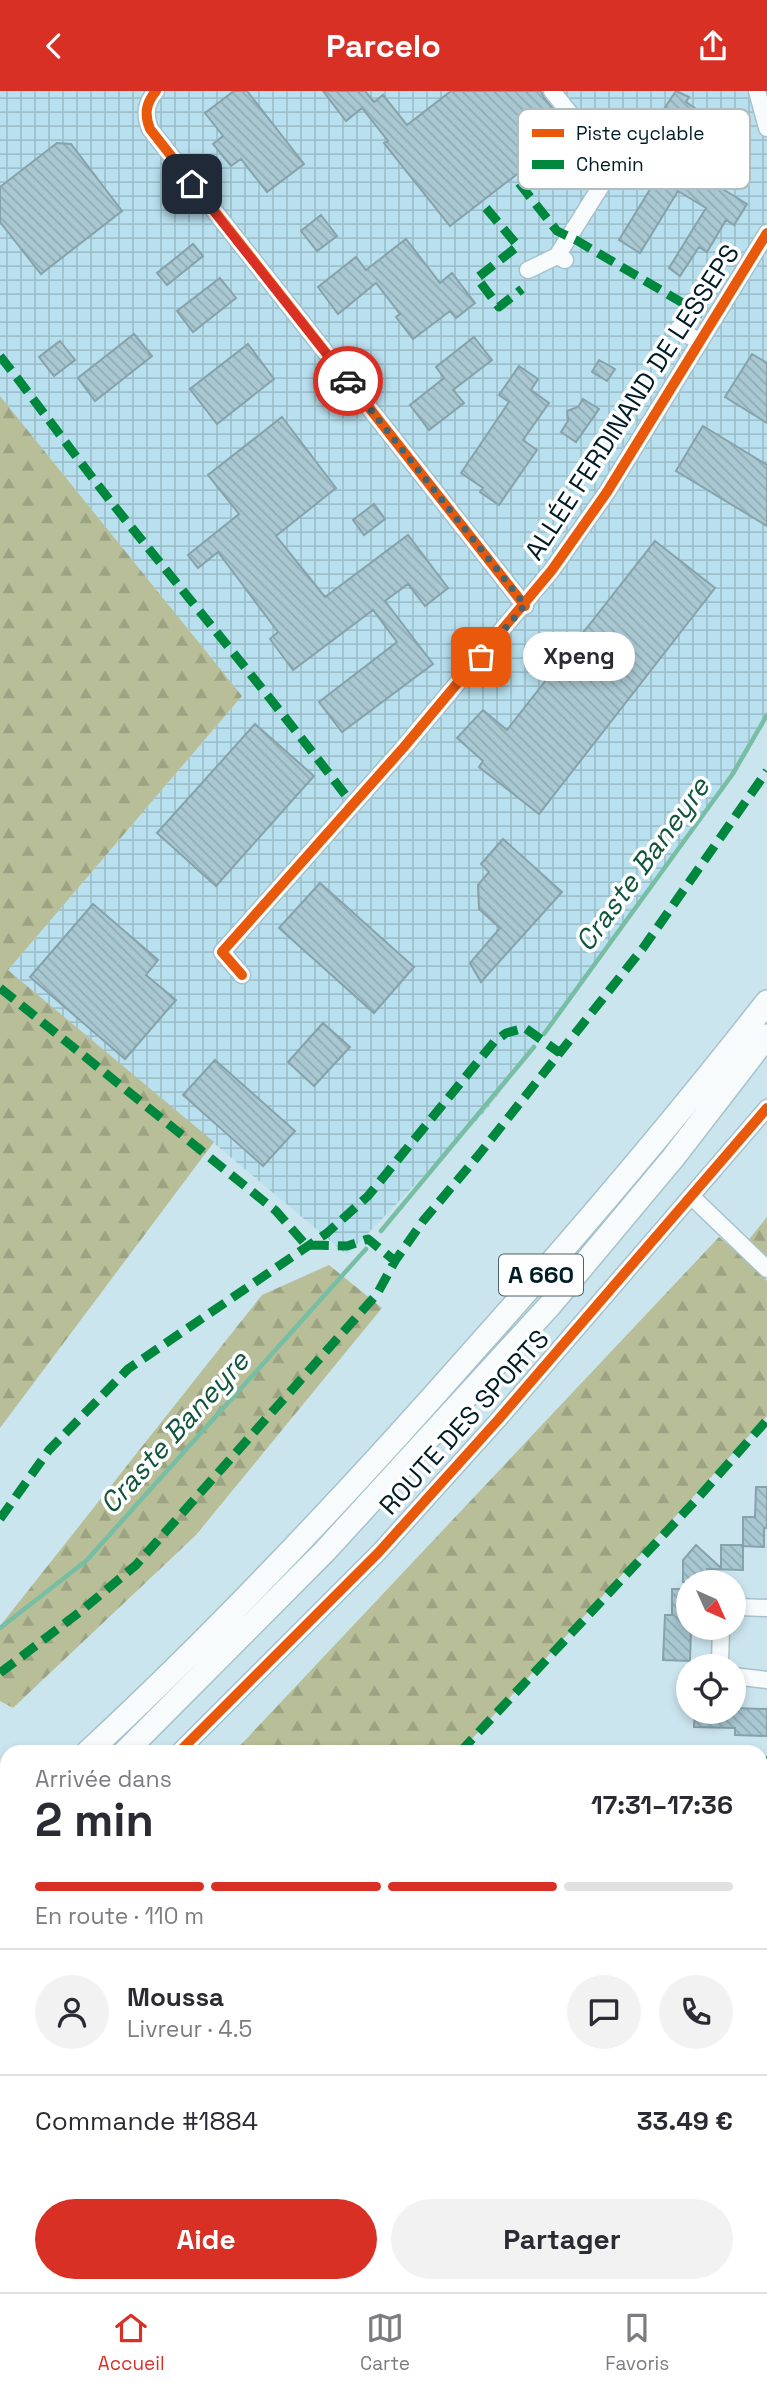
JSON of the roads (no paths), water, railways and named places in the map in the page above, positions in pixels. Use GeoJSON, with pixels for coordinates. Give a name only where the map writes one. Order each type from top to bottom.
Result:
{"type":"FeatureCollection","features":[{"type":"Feature","properties":{"kind":"highway"},"geometry":{"type":"LineString","coordinates":[[544,1271],[767,983]]}},
{"type":"Feature","properties":{"kind":"highway","name":"A 660"},"geometry":{"type":"LineString","coordinates":[[95,1745],[304,1538],[544,1271],[767,1002]]}},
{"type":"Feature","properties":{"kind":"highway","name":"A 660"},"geometry":{"type":"LineString","coordinates":[[132,1745],[334,1541],[551,1304],[673,1159],[767,1036]]}},
{"type":"Feature","properties":{"kind":"highway"},"geometry":{"type":"LineString","coordinates":[[673,1159],[767,1051]]}},
{"type":"Feature","properties":{"kind":"street"},"geometry":{"type":"LineString","coordinates":[[156,91],[145,111],[150,129],[525,605]]}},
{"type":"Feature","properties":{"kind":"street"},"geometry":{"type":"LineString","coordinates":[[552,91],[566,109]]}},
{"type":"Feature","properties":{"kind":"street"},"geometry":{"type":"LineString","coordinates":[[757,91],[767,128]]}},
{"type":"Feature","properties":{"kind":"street"},"geometry":{"type":"LineString","coordinates":[[528,270],[561,258],[600,189]]}},
{"type":"Feature","properties":{"kind":"street","name":"ALLÉE FERDINAND DE LESSEPS"},"geometry":{"type":"LineString","coordinates":[[242,975],[222,952],[404,747],[525,605],[607,492],[767,233]]}},
{"type":"Feature","properties":{"kind":"street"},"geometry":{"type":"LineString","coordinates":[[678,329],[700,342]]}},
{"type":"Feature","properties":{"kind":"street","name":"ROUTE DES SPORTS"},"geometry":{"type":"LineString","coordinates":[[186,1745],[379,1552],[498,1420],[767,1108]]}},
{"type":"Feature","properties":{"kind":"street"},"geometry":{"type":"LineString","coordinates":[[691,1196],[767,1269]]}},
{"type":"Feature","properties":{"kind":"street"},"geometry":{"type":"LineString","coordinates":[[746,1607],[767,1608]]}},
{"type":"Feature","properties":{"kind":"street"},"geometry":{"type":"LineString","coordinates":[[746,1677],[767,1679]]}},
{"type":"Feature","properties":{"kind":"waterway","name":"Craste Baneyre"},"geometry":{"type":"LineString","coordinates":[[544,1034],[732,775],[767,715]]}},
{"type":"Feature","properties":{"kind":"waterway","name":"Craste Baneyre"},"geometry":{"type":"LineString","coordinates":[[381,1231],[534,1047]]}},
{"type":"Feature","properties":{"kind":"waterway","name":"Craste Baneyre"},"geometry":{"type":"LineString","coordinates":[[0,1628],[86,1561],[366,1249]]}},
{"type":"Feature","properties":{"kind":"place","name":"Xpeng"},"geometry":{"type":"Point","coordinates":[481,657]}}]}
